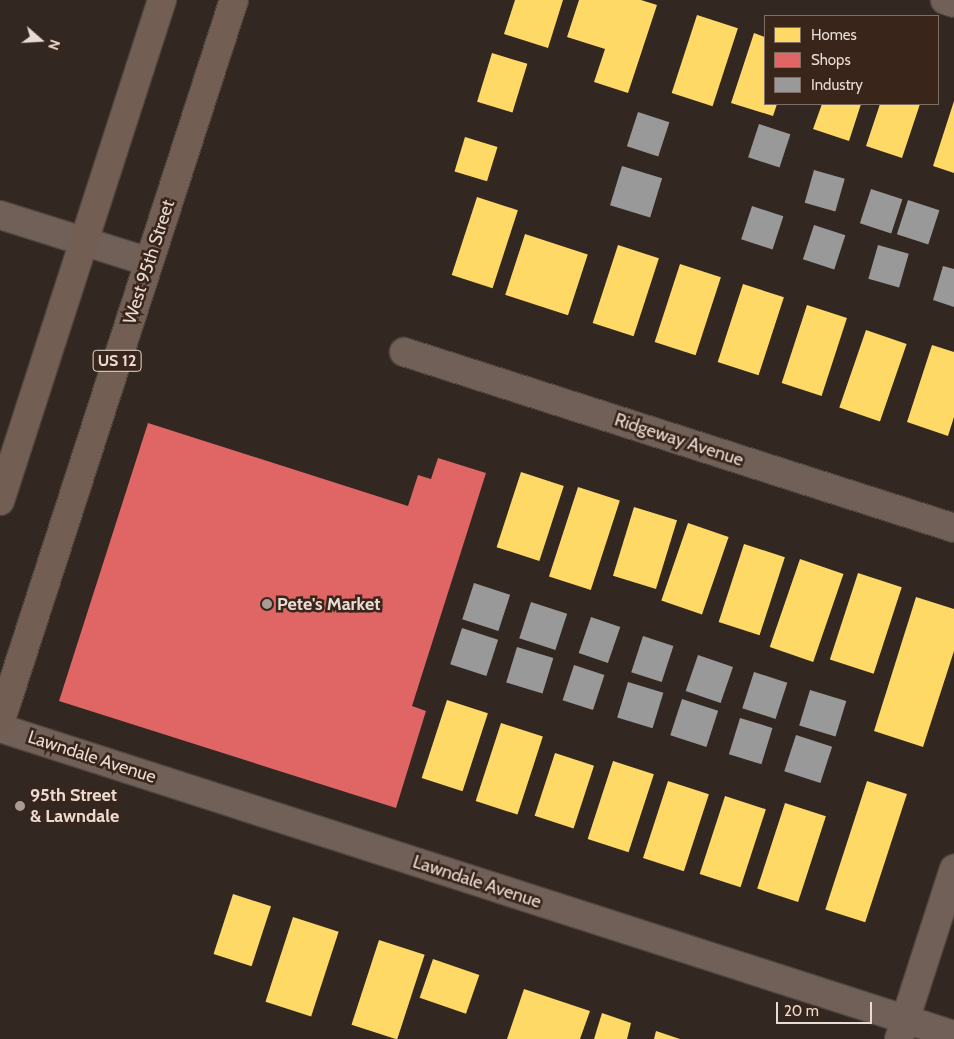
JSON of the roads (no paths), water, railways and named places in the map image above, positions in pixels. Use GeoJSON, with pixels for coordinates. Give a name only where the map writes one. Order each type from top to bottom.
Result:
{"type":"FeatureCollection","features":[{"type":"Feature","properties":{"kind":"main road"},"geometry":{"type":"LineString","coordinates":[[0,501],[162,0]]}},
{"type":"Feature","properties":{"kind":"main road","name":"West 95th Street"},"geometry":{"type":"LineString","coordinates":[[0,723],[234,0]]}},
{"type":"Feature","properties":{"kind":"street"},"geometry":{"type":"LineString","coordinates":[[945,0],[954,3]]}},
{"type":"Feature","properties":{"kind":"street"},"geometry":{"type":"LineString","coordinates":[[0,215],[149,262]]}},
{"type":"Feature","properties":{"kind":"street","name":"Ridgeway Avenue"},"geometry":{"type":"LineString","coordinates":[[404,352],[954,528]]}},
{"type":"Feature","properties":{"kind":"street","name":"Lawndale Avenue"},"geometry":{"type":"LineString","coordinates":[[0,728],[902,1029],[954,1035]]}},
{"type":"Feature","properties":{"kind":"street"},"geometry":{"type":"LineString","coordinates":[[902,1029],[954,869]]}},
{"type":"Feature","properties":{"kind":"place","name":"Pete's Market"},"geometry":{"type":"Point","coordinates":[267,604]}},
{"type":"Feature","properties":{"kind":"place","name":"95th Street & Lawndale"},"geometry":{"type":"Point","coordinates":[20,806]}}]}
